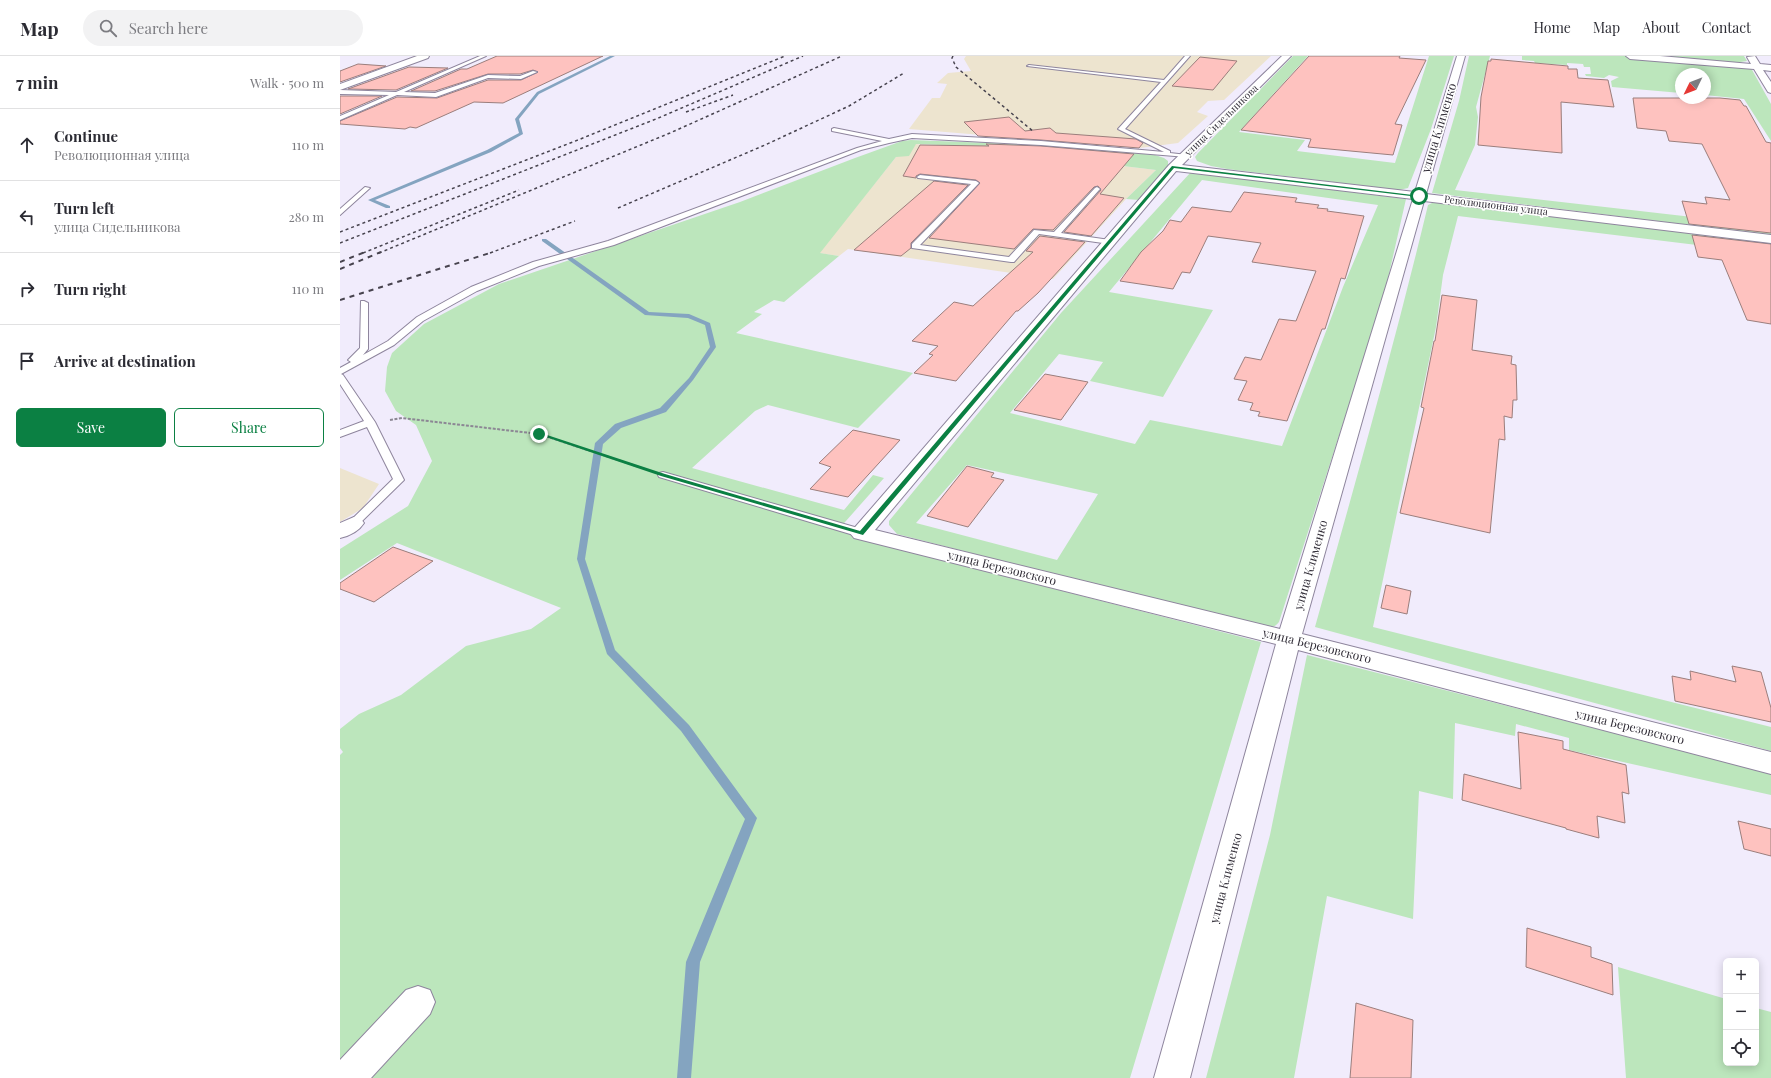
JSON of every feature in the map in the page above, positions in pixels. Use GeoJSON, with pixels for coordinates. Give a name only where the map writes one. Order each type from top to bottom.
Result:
{"type":"FeatureCollection","features":[{"type":"Feature","properties":{"kind":"street"},"geometry":{"type":"LineString","coordinates":[[340,87],[426,56]]}},
{"type":"Feature","properties":{"kind":"street","name":"улица Сидельникова"},"geometry":{"type":"LineString","coordinates":[[861,533],[1110,242],[1177,159],[1287,56]]}},
{"type":"Feature","properties":{"kind":"street","name":"улица Клименко"},"geometry":{"type":"LineString","coordinates":[[1172,1078],[1290,639],[1461,56]]}},
{"type":"Feature","properties":{"kind":"street"},"geometry":{"type":"LineString","coordinates":[[1630,56],[1771,68]]}},
{"type":"Feature","properties":{"kind":"street"},"geometry":{"type":"LineString","coordinates":[[1751,56],[1771,90]]}},
{"type":"Feature","properties":{"kind":"street","name":"Революционная улица"},"geometry":{"type":"LineString","coordinates":[[1177,159],[1419,196],[1771,239]]}},
{"type":"Feature","properties":{"kind":"street","name":"улица Березовского"},"geometry":{"type":"LineString","coordinates":[[861,533],[1290,639],[1771,763]]}},
{"type":"Feature","properties":{"kind":"street"},"geometry":{"type":"LineString","coordinates":[[347,1078],[418,1002]]}},
{"type":"Feature","properties":{"kind":"lane"},"geometry":{"type":"LineString","coordinates":[[340,118],[484,56]]}},
{"type":"Feature","properties":{"kind":"lane"},"geometry":{"type":"LineString","coordinates":[[1177,159],[1121,129],[1163,81],[1188,56]]}},
{"type":"Feature","properties":{"kind":"lane"},"geometry":{"type":"LineString","coordinates":[[1029,66],[1163,81]]}},
{"type":"Feature","properties":{"kind":"lane"},"geometry":{"type":"LineString","coordinates":[[340,92],[394,95],[436,95],[488,76],[520,78],[535,72]]}},
{"type":"Feature","properties":{"kind":"lane"},"geometry":{"type":"LineString","coordinates":[[834,130],[888,141]]}},
{"type":"Feature","properties":{"kind":"lane"},"geometry":{"type":"LineString","coordinates":[[340,372],[391,344],[420,319],[474,289],[536,264],[611,243],[859,149],[888,141],[912,136],[1041,143],[1177,159]]}},
{"type":"Feature","properties":{"kind":"lane"},"geometry":{"type":"LineString","coordinates":[[920,177],[976,183],[915,246],[1011,260],[1037,232],[1110,242]]}},
{"type":"Feature","properties":{"kind":"lane"},"geometry":{"type":"LineString","coordinates":[[340,213],[367,188]]}},
{"type":"Feature","properties":{"kind":"lane"},"geometry":{"type":"LineString","coordinates":[[1055,235],[1098,189]]}},
{"type":"Feature","properties":{"kind":"lane"},"geometry":{"type":"LineString","coordinates":[[340,372],[364,349],[364,303]]}},
{"type":"Feature","properties":{"kind":"lane"},"geometry":{"type":"LineString","coordinates":[[340,377],[370,422],[399,480],[347,528]]}},
{"type":"Feature","properties":{"kind":"lane"},"geometry":{"type":"LineString","coordinates":[[340,434],[370,422]]}},
{"type":"Feature","properties":{"kind":"lane"},"geometry":{"type":"LineString","coordinates":[[663,475],[861,533]]}},
{"type":"Feature","properties":{"kind":"path"},"geometry":{"type":"LineString","coordinates":[[370,422],[402,418],[539,434],[663,475]]}},
{"type":"Feature","properties":{"kind":"shaded area"},"geometry":{"type":"Polygon","coordinates":[[[966,56],[1271,56],[1224,100],[1208,101],[1197,112],[1208,116],[1178,143],[1140,148],[909,129],[932,98],[940,98],[947,84],[937,83],[948,73],[971,71],[964,59],[966,56]]]}},
{"type":"Feature","properties":{"kind":"shaded area"},"geometry":{"type":"Polygon","coordinates":[[[916,144],[1008,152],[1156,170],[1126,199],[1053,279],[848,249],[839,256],[819,253],[896,157],[916,144]]]}},
{"type":"Feature","properties":{"kind":"shaded area"},"geometry":{"type":"Polygon","coordinates":[[[340,468],[379,484],[363,508],[340,522],[340,468]]]}},
{"type":"Feature","properties":{"kind":"green space"},"geometry":{"type":"Polygon","coordinates":[[[1293,56],[1308,56],[1239,132],[1305,140],[1297,151],[1395,163],[1429,56],[1454,56],[1431,129],[1408,188],[1399,190],[1227,169],[1211,166],[1197,161],[1195,157],[1198,153],[1293,56]]]}},
{"type":"Feature","properties":{"kind":"green space"},"geometry":{"type":"Polygon","coordinates":[[[1469,56],[1490,56],[1476,107],[1478,117],[1475,145],[1455,190],[1771,226],[1771,235],[1432,193],[1459,101],[1469,56]]]}},
{"type":"Feature","properties":{"kind":"green space"},"geometry":{"type":"Polygon","coordinates":[[[1522,56],[1629,56],[1751,68],[1771,104],[1771,141],[1744,99],[1711,96],[1711,68],[1675,68],[1675,92],[1612,87],[1611,81],[1619,77],[1609,75],[1604,78],[1586,76],[1585,74],[1591,74],[1590,67],[1584,67],[1583,64],[1567,63],[1567,65],[1535,63],[1534,61],[1522,60],[1522,56]]]}},
{"type":"Feature","properties":{"kind":"green space"},"geometry":{"type":"Polygon","coordinates":[[[1649,56],[1744,56],[1747,61],[1734,63],[1649,56]]]}},
{"type":"Feature","properties":{"kind":"green space"},"geometry":{"type":"Polygon","coordinates":[[[911,140],[1046,145],[1155,155],[1168,161],[1168,167],[1139,200],[1126,199],[1156,170],[1006,151],[946,145],[916,144],[909,156],[896,157],[820,253],[839,256],[784,302],[774,300],[754,312],[762,314],[736,333],[913,373],[858,428],[768,405],[755,411],[692,468],[844,510],[873,475],[884,478],[838,530],[938,559],[1261,642],[1130,1078],[340,1078],[340,755],[343,752],[340,748],[340,729],[359,714],[401,695],[466,646],[531,629],[561,608],[397,543],[340,580],[340,549],[408,506],[432,461],[416,425],[396,411],[385,391],[387,367],[392,353],[424,324],[499,284],[740,202],[855,158],[902,141],[911,140]]]}},
{"type":"Feature","properties":{"kind":"green space"},"geometry":{"type":"Polygon","coordinates":[[[1191,172],[1406,199],[1384,296],[1279,622],[1275,626],[1260,627],[897,534],[889,525],[889,521],[1061,313],[1191,172]],[[1202,180],[1109,292],[1213,310],[1163,397],[1090,381],[1103,362],[1059,354],[1010,413],[1135,444],[1150,420],[1282,446],[1343,287],[1378,205],[1202,180]],[[967,465],[916,523],[1057,560],[1098,494],[967,465]]]}},
{"type":"Feature","properties":{"kind":"green space"},"geometry":{"type":"Polygon","coordinates":[[[1434,202],[1771,242],[1771,254],[1458,216],[1443,275],[1436,327],[1373,627],[1771,727],[1771,751],[1315,627],[1388,364],[1428,205],[1434,202]]]}},
{"type":"Feature","properties":{"kind":"green space"},"geometry":{"type":"Polygon","coordinates":[[[1307,655],[1771,773],[1771,795],[1569,750],[1569,738],[1516,724],[1515,736],[1455,723],[1453,799],[1419,791],[1413,919],[1327,896],[1294,1078],[1206,1078],[1270,835],[1307,655]]]}},
{"type":"Feature","properties":{"kind":"green space"},"geometry":{"type":"Polygon","coordinates":[[[1618,967],[1723,998],[1723,1066],[1759,1066],[1759,1009],[1771,1012],[1771,1078],[1626,1078],[1618,967]]]}},
{"type":"Feature","properties":{"kind":"building"},"geometry":{"type":"Polygon","coordinates":[[[497,56],[603,56],[503,103],[474,102],[416,128],[410,127],[405,129],[340,124],[340,121],[397,97],[437,98],[488,80],[521,80],[538,72],[533,70],[520,74],[488,74],[435,91],[411,91],[461,69],[467,69],[497,56]]]}},
{"type":"Feature","properties":{"kind":"building"},"geometry":{"type":"Polygon","coordinates":[[[1309,56],[1400,56],[1399,58],[1426,60],[1395,124],[1402,125],[1393,155],[1308,147],[1311,139],[1241,130],[1309,56]]]}},
{"type":"Feature","properties":{"kind":"building"},"geometry":{"type":"Polygon","coordinates":[[[1200,57],[1237,61],[1213,90],[1172,86],[1200,57]]]}},
{"type":"Feature","properties":{"kind":"building"},"geometry":{"type":"Polygon","coordinates":[[[1491,59],[1568,66],[1568,69],[1577,69],[1578,78],[1608,80],[1614,107],[1561,102],[1562,153],[1478,145],[1481,97],[1488,61],[1491,61],[1491,59]]]}},
{"type":"Feature","properties":{"kind":"building"},"geometry":{"type":"Polygon","coordinates":[[[358,64],[386,66],[340,82],[340,71],[358,64]]]}},
{"type":"Feature","properties":{"kind":"building"},"geometry":{"type":"Polygon","coordinates":[[[409,67],[448,68],[396,90],[348,89],[409,67]]]}},
{"type":"Feature","properties":{"kind":"building"},"geometry":{"type":"Polygon","coordinates":[[[340,96],[382,96],[340,114],[340,96]]]}},
{"type":"Feature","properties":{"kind":"building"},"geometry":{"type":"Polygon","coordinates":[[[1633,98],[1675,98],[1675,104],[1711,104],[1711,98],[1740,100],[1744,106],[1746,106],[1766,142],[1771,143],[1771,233],[1689,224],[1682,201],[1707,204],[1705,197],[1730,200],[1702,144],[1669,141],[1666,131],[1637,128],[1633,98]]]}},
{"type":"Feature","properties":{"kind":"building"},"geometry":{"type":"Polygon","coordinates":[[[1009,117],[1025,131],[1050,128],[1056,133],[1136,139],[1143,143],[1139,148],[978,136],[964,122],[1009,117]]]}},
{"type":"Feature","properties":{"kind":"building"},"geometry":{"type":"Polygon","coordinates":[[[986,144],[1041,146],[1134,154],[1100,194],[1124,198],[1091,236],[1064,232],[1101,190],[1098,186],[1094,187],[1053,230],[1033,229],[1014,249],[929,238],[980,183],[976,180],[920,174],[916,176],[916,178],[903,176],[920,145],[989,146],[986,144]]]}},
{"type":"Feature","properties":{"kind":"building"},"geometry":{"type":"Polygon","coordinates":[[[934,181],[968,185],[911,243],[911,248],[901,256],[854,250],[934,181]]]}},
{"type":"Feature","properties":{"kind":"building"},"geometry":{"type":"Polygon","coordinates":[[[1244,192],[1297,198],[1295,202],[1319,205],[1317,208],[1328,209],[1327,211],[1364,216],[1345,279],[1341,278],[1325,329],[1322,329],[1287,421],[1258,416],[1260,412],[1250,410],[1253,403],[1238,400],[1247,381],[1234,379],[1245,357],[1261,360],[1279,319],[1296,321],[1316,271],[1252,262],[1261,243],[1208,236],[1190,273],[1182,272],[1173,289],[1120,281],[1141,252],[1163,231],[1170,220],[1181,222],[1192,207],[1231,212],[1244,192]]]}},
{"type":"Feature","properties":{"kind":"building"},"geometry":{"type":"Polygon","coordinates":[[[1692,235],[1771,244],[1771,324],[1747,320],[1722,260],[1698,257],[1692,235]]]}},
{"type":"Feature","properties":{"kind":"building"},"geometry":{"type":"Polygon","coordinates":[[[1040,236],[1085,242],[1038,293],[1018,311],[1016,311],[956,381],[914,373],[933,355],[929,354],[938,346],[912,341],[954,302],[973,306],[1033,252],[1026,251],[1040,236]]]}},
{"type":"Feature","properties":{"kind":"building"},"geometry":{"type":"Polygon","coordinates":[[[1442,295],[1477,300],[1472,350],[1512,356],[1511,364],[1516,365],[1517,400],[1513,400],[1512,418],[1504,416],[1505,440],[1499,439],[1490,533],[1400,513],[1424,408],[1421,407],[1435,341],[1442,295]]]}},
{"type":"Feature","properties":{"kind":"building"},"geometry":{"type":"Polygon","coordinates":[[[1045,374],[1088,382],[1061,420],[1014,410],[1045,374]]]}},
{"type":"Feature","properties":{"kind":"building"},"geometry":{"type":"Polygon","coordinates":[[[853,430],[900,440],[848,497],[810,489],[831,467],[819,463],[853,430]]]}},
{"type":"Feature","properties":{"kind":"building"},"geometry":{"type":"Polygon","coordinates":[[[967,466],[994,473],[991,477],[1004,480],[968,527],[927,516],[967,466]]]}},
{"type":"Feature","properties":{"kind":"building"},"geometry":{"type":"Polygon","coordinates":[[[393,547],[433,561],[374,602],[340,589],[340,583],[393,547]]]}},
{"type":"Feature","properties":{"kind":"building"},"geometry":{"type":"Polygon","coordinates":[[[1386,585],[1411,591],[1407,614],[1381,608],[1386,585]]]}},
{"type":"Feature","properties":{"kind":"building"},"geometry":{"type":"Polygon","coordinates":[[[1732,666],[1761,672],[1771,708],[1771,722],[1675,701],[1672,676],[1691,680],[1690,671],[1736,682],[1732,666]]]}},
{"type":"Feature","properties":{"kind":"building"},"geometry":{"type":"Polygon","coordinates":[[[1518,732],[1563,741],[1563,749],[1626,765],[1629,794],[1622,792],[1625,823],[1597,816],[1599,838],[1462,800],[1464,774],[1521,789],[1518,732]]]}},
{"type":"Feature","properties":{"kind":"building"},"geometry":{"type":"Polygon","coordinates":[[[1738,821],[1771,829],[1771,856],[1744,849],[1738,821]]]}},
{"type":"Feature","properties":{"kind":"building"},"geometry":{"type":"Polygon","coordinates":[[[1527,928],[1591,947],[1591,957],[1612,964],[1613,995],[1526,967],[1527,928]]]}},
{"type":"Feature","properties":{"kind":"building"},"geometry":{"type":"Polygon","coordinates":[[[1356,1003],[1413,1020],[1411,1078],[1350,1078],[1356,1003]]]}},
{"type":"Feature","properties":{"kind":"waterway"},"geometry":{"type":"LineString","coordinates":[[388,207],[371,200],[489,151],[521,133],[517,119],[538,93],[613,56]]}},
{"type":"Feature","properties":{"kind":"waterway"},"geometry":{"type":"LineString","coordinates":[[544,240],[647,314],[689,316],[708,324],[713,347],[691,379],[663,410],[618,426],[599,443],[581,559],[611,652],[685,728],[751,818],[693,962],[684,1078]]}},
{"type":"Feature","properties":{"kind":"railway"},"geometry":{"type":"LineString","coordinates":[[340,232],[578,140],[785,56]]}},
{"type":"Feature","properties":{"kind":"railway"},"geometry":{"type":"LineString","coordinates":[[340,243],[656,119],[803,56]]}},
{"type":"Feature","properties":{"kind":"railway"},"geometry":{"type":"LineString","coordinates":[[379,253],[670,133],[842,56]]}},
{"type":"Feature","properties":{"kind":"railway"},"geometry":{"type":"LineString","coordinates":[[953,56],[952,58],[956,67],[1034,132]]}},
{"type":"Feature","properties":{"kind":"railway"},"geometry":{"type":"LineString","coordinates":[[618,208],[765,145],[849,106],[904,73]]}},
{"type":"Feature","properties":{"kind":"railway"},"geometry":{"type":"LineString","coordinates":[[686,112],[733,95]]}},
{"type":"Feature","properties":{"kind":"railway"},"geometry":{"type":"LineString","coordinates":[[363,253],[519,190]]}},
{"type":"Feature","properties":{"kind":"railway"},"geometry":{"type":"LineString","coordinates":[[491,253],[575,221]]}},
{"type":"Feature","properties":{"kind":"railway"},"geometry":{"type":"LineString","coordinates":[[340,262],[365,252]]}},
{"type":"Feature","properties":{"kind":"railway"},"geometry":{"type":"LineString","coordinates":[[340,269],[381,252]]}},
{"type":"Feature","properties":{"kind":"railway"},"geometry":{"type":"LineString","coordinates":[[340,300],[491,253]]}},
{"type":"Feature","properties":{"kind":"route"},"geometry":{"type":"LineString","coordinates":[[539,434],[663,475],[861,533],[1173,167],[1419,196]]}}]}
